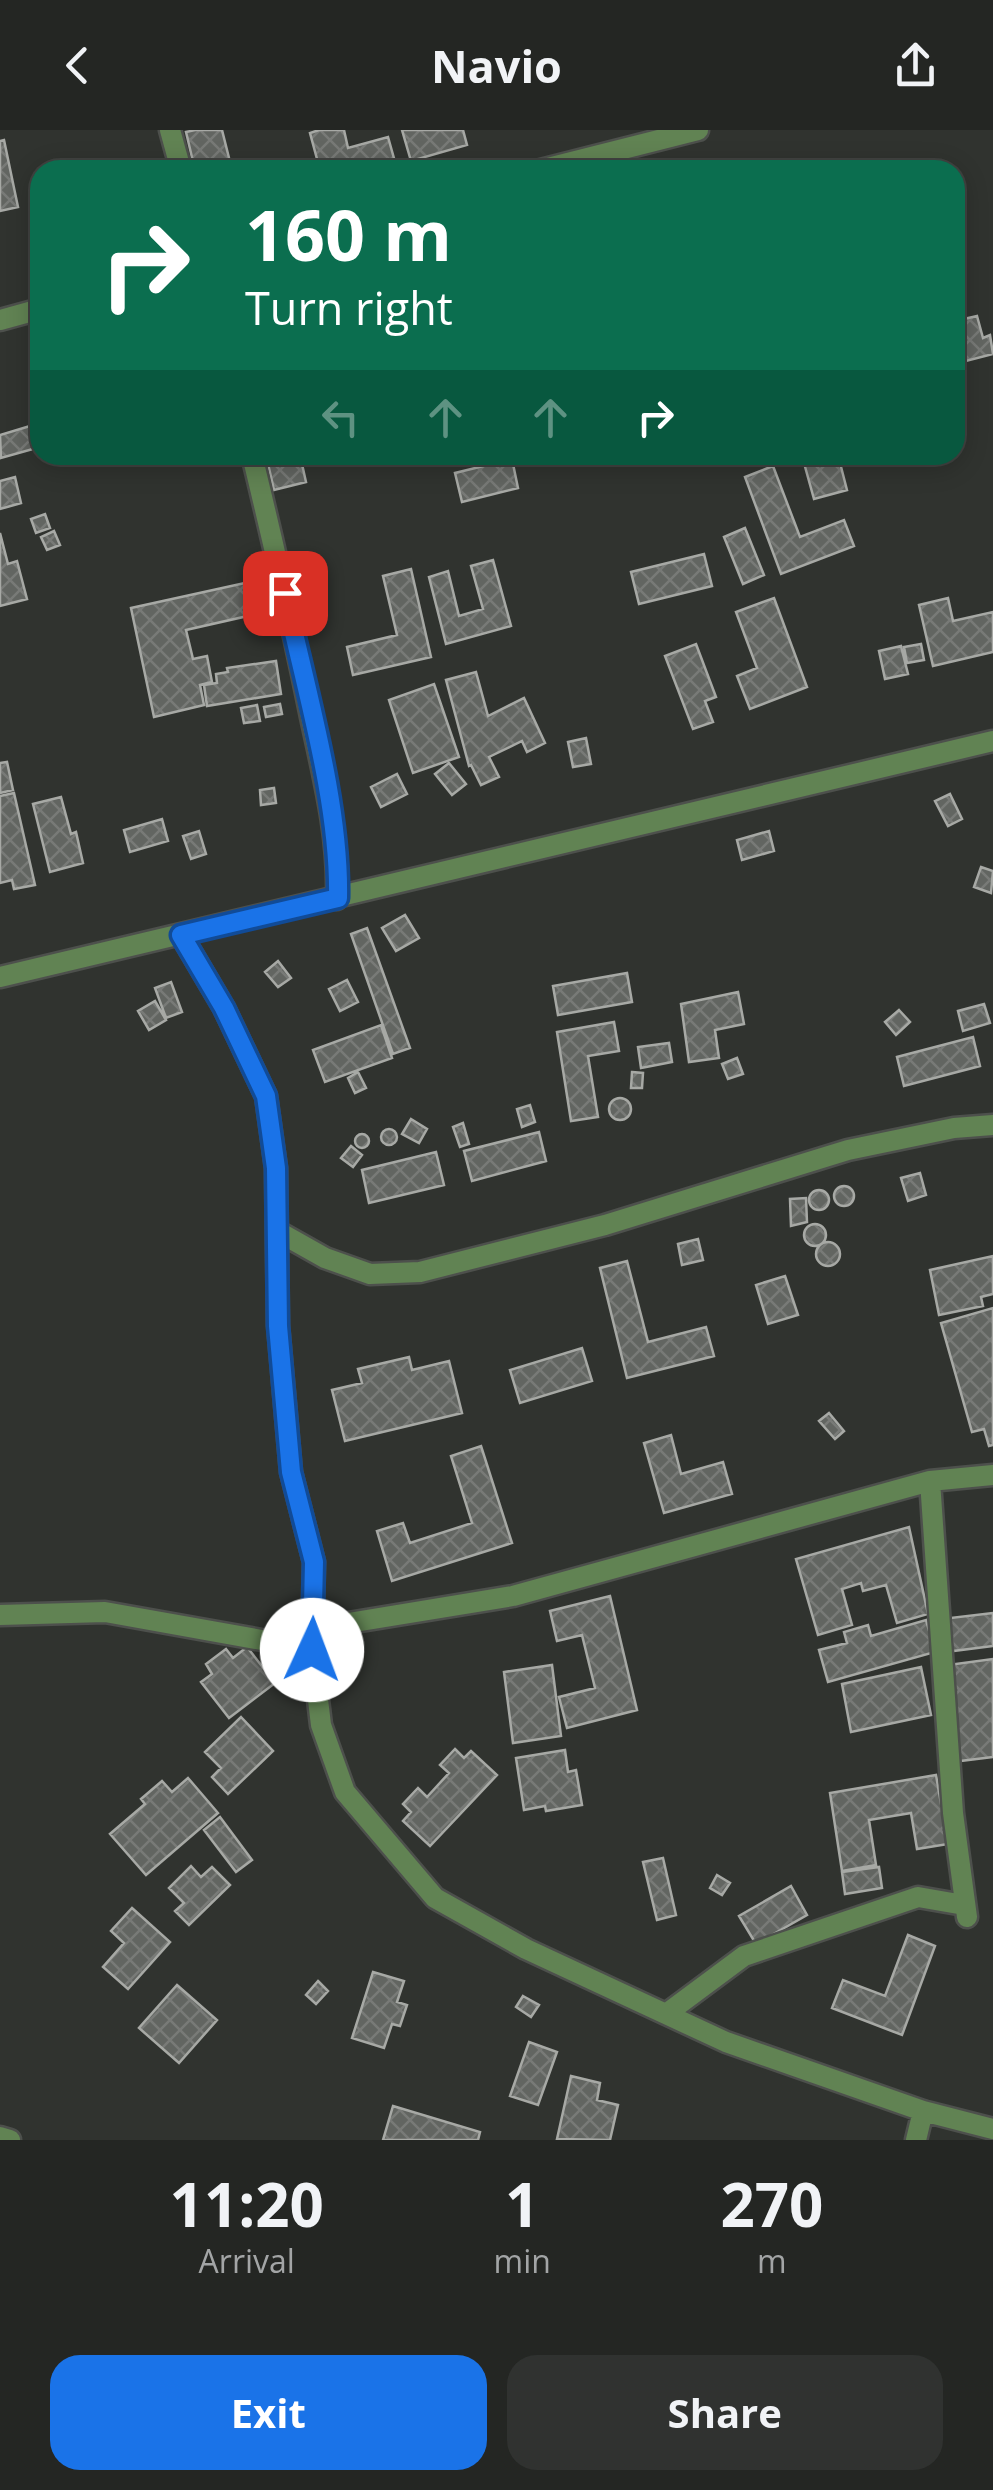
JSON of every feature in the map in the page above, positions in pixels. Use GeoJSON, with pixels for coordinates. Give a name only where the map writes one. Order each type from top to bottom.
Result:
{"type":"FeatureCollection","features":[{"type":"Feature","properties":{"kind":"street"},"geometry":{"type":"LineString","coordinates":[[170,130],[178,160]]}},
{"type":"Feature","properties":{"kind":"street"},"geometry":{"type":"LineString","coordinates":[[580,160],[698,130]]}},
{"type":"Feature","properties":{"kind":"street"},"geometry":{"type":"LineString","coordinates":[[0,320],[30,312]]}},
{"type":"Feature","properties":{"kind":"street"},"geometry":{"type":"LineString","coordinates":[[254,465],[334,824],[338,898]]}},
{"type":"Feature","properties":{"kind":"street"},"geometry":{"type":"LineString","coordinates":[[0,977],[993,742]]}},
{"type":"Feature","properties":{"kind":"street"},"geometry":{"type":"LineString","coordinates":[[181,935],[224,1008],[266,1096],[276,1168],[278,1326],[291,1472],[314,1562],[312,1639],[321,1725],[345,1792],[435,1898],[526,1949],[726,2042],[923,2111],[993,2129]]}},
{"type":"Feature","properties":{"kind":"street"},"geometry":{"type":"LineString","coordinates":[[278,1231],[325,1258],[370,1274],[420,1272],[605,1225],[848,1150],[954,1128],[993,1125]]}},
{"type":"Feature","properties":{"kind":"street"},"geometry":{"type":"LineString","coordinates":[[0,1615],[105,1612],[312,1639],[512,1596],[930,1481],[993,1475]]}},
{"type":"Feature","properties":{"kind":"street"},"geometry":{"type":"LineString","coordinates":[[666,2014],[744,1956],[918,1897],[966,1911],[953,1813],[930,1481]]}},
{"type":"Feature","properties":{"kind":"street"},"geometry":{"type":"LineString","coordinates":[[916,2140],[923,2111]]}},
{"type":"Feature","properties":{"kind":"street"},"geometry":{"type":"LineString","coordinates":[[0,2137],[10,2140]]}},
{"type":"Feature","properties":{"kind":"building"},"geometry":{"type":"Polygon","coordinates":[[[222,130],[230,160],[193,160],[186,132],[222,130]]]}},
{"type":"Feature","properties":{"kind":"building"},"geometry":{"type":"Polygon","coordinates":[[[344,130],[348,148],[388,137],[394,160],[317,160],[310,133],[344,130]]]}},
{"type":"Feature","properties":{"kind":"building"},"geometry":{"type":"Polygon","coordinates":[[[402,130],[463,130],[467,145],[411,160],[402,130]]]}},
{"type":"Feature","properties":{"kind":"building"},"geometry":{"type":"Polygon","coordinates":[[[4,140],[18,207],[0,211],[0,141],[4,140]]]}},
{"type":"Feature","properties":{"kind":"building"},"geometry":{"type":"Polygon","coordinates":[[[977,316],[983,338],[990,335],[993,354],[965,361],[965,319],[977,316]]]}},
{"type":"Feature","properties":{"kind":"building"},"geometry":{"type":"Polygon","coordinates":[[[30,426],[30,450],[1,458],[0,435],[30,426]]]}},
{"type":"Feature","properties":{"kind":"building"},"geometry":{"type":"Polygon","coordinates":[[[268,465],[302,465],[306,482],[274,490],[268,465]]]}},
{"type":"Feature","properties":{"kind":"building"},"geometry":{"type":"Polygon","coordinates":[[[488,465],[513,465],[518,488],[462,502],[455,473],[488,465]]]}},
{"type":"Feature","properties":{"kind":"building"},"geometry":{"type":"Polygon","coordinates":[[[805,465],[841,465],[847,490],[814,499],[805,465]]]}},
{"type":"Feature","properties":{"kind":"building"},"geometry":{"type":"Polygon","coordinates":[[[773,466],[800,537],[844,520],[854,546],[781,574],[745,477],[773,466]]]}},
{"type":"Feature","properties":{"kind":"building"},"geometry":{"type":"Polygon","coordinates":[[[15,477],[21,503],[0,509],[0,481],[15,477]]]}},
{"type":"Feature","properties":{"kind":"building"},"geometry":{"type":"Polygon","coordinates":[[[45,514],[50,528],[36,533],[31,519],[45,514]]]}},
{"type":"Feature","properties":{"kind":"building"},"geometry":{"type":"Polygon","coordinates":[[[745,528],[764,575],[743,584],[724,537],[745,528]]]}},
{"type":"Feature","properties":{"kind":"building"},"geometry":{"type":"Polygon","coordinates":[[[54,531],[60,545],[47,550],[41,537],[54,531]]]}},
{"type":"Feature","properties":{"kind":"building"},"geometry":{"type":"Polygon","coordinates":[[[0,533],[8,564],[17,561],[27,599],[0,606],[0,533]]]}},
{"type":"Feature","properties":{"kind":"building"},"geometry":{"type":"Polygon","coordinates":[[[704,554],[712,586],[639,604],[631,572],[704,554]]]}},
{"type":"Feature","properties":{"kind":"building"},"geometry":{"type":"Polygon","coordinates":[[[493,560],[511,626],[446,644],[429,577],[448,571],[459,616],[483,609],[471,566],[493,560]]]}},
{"type":"Feature","properties":{"kind":"building"},"geometry":{"type":"Polygon","coordinates":[[[411,569],[431,657],[353,675],[347,647],[397,635],[383,576],[411,569]]]}},
{"type":"Feature","properties":{"kind":"building"},"geometry":{"type":"Polygon","coordinates":[[[254,581],[261,613],[186,630],[193,659],[207,656],[212,682],[200,685],[204,705],[154,717],[131,608],[254,581]]]}},
{"type":"Feature","properties":{"kind":"building"},"geometry":{"type":"Polygon","coordinates":[[[774,598],[807,687],[750,709],[737,676],[757,668],[736,612],[774,598]]]}},
{"type":"Feature","properties":{"kind":"building"},"geometry":{"type":"Polygon","coordinates":[[[948,598],[953,621],[993,612],[993,652],[933,666],[919,605],[948,598]]]}},
{"type":"Feature","properties":{"kind":"building"},"geometry":{"type":"Polygon","coordinates":[[[696,644],[716,697],[705,701],[713,722],[693,729],[665,656],[696,644]]]}},
{"type":"Feature","properties":{"kind":"building"},"geometry":{"type":"Polygon","coordinates":[[[921,644],[924,660],[907,663],[904,647],[921,644]]]}},
{"type":"Feature","properties":{"kind":"building"},"geometry":{"type":"Polygon","coordinates":[[[901,646],[908,674],[885,679],[879,651],[901,646]]]}},
{"type":"Feature","properties":{"kind":"building"},"geometry":{"type":"Polygon","coordinates":[[[276,661],[281,694],[207,706],[204,685],[217,683],[216,674],[228,672],[227,668],[276,661]]]}},
{"type":"Feature","properties":{"kind":"building"},"geometry":{"type":"Polygon","coordinates":[[[476,672],[488,716],[524,698],[545,743],[527,752],[522,741],[489,757],[499,777],[481,785],[469,766],[446,680],[476,672]]]}},
{"type":"Feature","properties":{"kind":"building"},"geometry":{"type":"Polygon","coordinates":[[[434,684],[459,757],[413,773],[389,700],[434,684]]]}},
{"type":"Feature","properties":{"kind":"building"},"geometry":{"type":"Polygon","coordinates":[[[280,704],[282,714],[266,717],[264,707],[280,704]]]}},
{"type":"Feature","properties":{"kind":"building"},"geometry":{"type":"Polygon","coordinates":[[[257,705],[260,721],[244,723],[241,708],[257,705]]]}},
{"type":"Feature","properties":{"kind":"building"},"geometry":{"type":"Polygon","coordinates":[[[586,738],[591,764],[573,767],[568,742],[586,738]]]}},
{"type":"Feature","properties":{"kind":"building"},"geometry":{"type":"Polygon","coordinates":[[[7,762],[13,790],[0,793],[0,763],[7,762]]]}},
{"type":"Feature","properties":{"kind":"building"},"geometry":{"type":"Polygon","coordinates":[[[449,763],[466,784],[452,795],[435,774],[449,763]]]}},
{"type":"Feature","properties":{"kind":"building"},"geometry":{"type":"Polygon","coordinates":[[[397,774],[407,794],[381,807],[371,787],[397,774]]]}},
{"type":"Feature","properties":{"kind":"building"},"geometry":{"type":"Polygon","coordinates":[[[274,788],[276,803],[261,805],[260,790],[274,788]]]}},
{"type":"Feature","properties":{"kind":"building"},"geometry":{"type":"Polygon","coordinates":[[[14,793],[35,885],[14,889],[12,880],[0,883],[0,796],[14,793]]]}},
{"type":"Feature","properties":{"kind":"building"},"geometry":{"type":"Polygon","coordinates":[[[950,794],[962,819],[948,826],[935,801],[950,794]]]}},
{"type":"Feature","properties":{"kind":"building"},"geometry":{"type":"Polygon","coordinates":[[[61,797],[71,834],[76,832],[83,863],[50,872],[33,804],[61,797]]]}},
{"type":"Feature","properties":{"kind":"building"},"geometry":{"type":"Polygon","coordinates":[[[162,819],[168,841],[130,852],[124,830],[162,819]]]}},
{"type":"Feature","properties":{"kind":"building"},"geometry":{"type":"Polygon","coordinates":[[[199,831],[206,854],[191,859],[183,836],[199,831]]]}},
{"type":"Feature","properties":{"kind":"building"},"geometry":{"type":"Polygon","coordinates":[[[769,831],[774,851],[742,860],[737,840],[769,831]]]}},
{"type":"Feature","properties":{"kind":"building"},"geometry":{"type":"Polygon","coordinates":[[[981,867],[993,871],[991,893],[974,887],[981,867]]]}},
{"type":"Feature","properties":{"kind":"building"},"geometry":{"type":"Polygon","coordinates":[[[405,915],[419,938],[396,951],[382,928],[405,915]]]}},
{"type":"Feature","properties":{"kind":"building"},"geometry":{"type":"Polygon","coordinates":[[[367,928],[410,1048],[393,1054],[351,934],[367,928]]]}},
{"type":"Feature","properties":{"kind":"building"},"geometry":{"type":"Polygon","coordinates":[[[278,961],[291,978],[278,987],[265,972],[278,961]]]}},
{"type":"Feature","properties":{"kind":"building"},"geometry":{"type":"Polygon","coordinates":[[[627,973],[632,1002],[558,1015],[553,986],[627,973]]]}},
{"type":"Feature","properties":{"kind":"building"},"geometry":{"type":"Polygon","coordinates":[[[347,980],[358,1002],[340,1011],[329,989],[347,980]]]}},
{"type":"Feature","properties":{"kind":"building"},"geometry":{"type":"Polygon","coordinates":[[[171,982],[182,1012],[166,1018],[155,988],[171,982]]]}},
{"type":"Feature","properties":{"kind":"building"},"geometry":{"type":"Polygon","coordinates":[[[738,992],[744,1024],[715,1030],[719,1058],[689,1062],[681,1004],[738,992]]]}},
{"type":"Feature","properties":{"kind":"building"},"geometry":{"type":"Polygon","coordinates":[[[155,1001],[166,1020],[149,1030],[138,1011],[155,1001]]]}},
{"type":"Feature","properties":{"kind":"building"},"geometry":{"type":"Polygon","coordinates":[[[984,1004],[990,1023],[963,1031],[958,1011],[984,1004]]]}},
{"type":"Feature","properties":{"kind":"building"},"geometry":{"type":"Polygon","coordinates":[[[899,1010],[910,1022],[896,1035],[885,1022],[899,1010]]]}},
{"type":"Feature","properties":{"kind":"building"},"geometry":{"type":"Polygon","coordinates":[[[614,1022],[619,1051],[588,1056],[598,1117],[571,1121],[557,1032],[614,1022]]]}},
{"type":"Feature","properties":{"kind":"building"},"geometry":{"type":"Polygon","coordinates":[[[381,1025],[392,1058],[325,1082],[313,1050],[381,1025]]]}},
{"type":"Feature","properties":{"kind":"building"},"geometry":{"type":"Polygon","coordinates":[[[973,1037],[980,1066],[904,1086],[897,1057],[973,1037]]]}},
{"type":"Feature","properties":{"kind":"building"},"geometry":{"type":"Polygon","coordinates":[[[669,1043],[672,1062],[641,1068],[638,1047],[669,1043]]]}},
{"type":"Feature","properties":{"kind":"building"},"geometry":{"type":"Polygon","coordinates":[[[737,1058],[743,1074],[728,1079],[722,1064],[737,1058]]]}},
{"type":"Feature","properties":{"kind":"building"},"geometry":{"type":"Polygon","coordinates":[[[358,1072],[366,1088],[355,1093],[348,1078],[358,1072]]]}},
{"type":"Feature","properties":{"kind":"building"},"geometry":{"type":"Polygon","coordinates":[[[632,1072],[643,1073],[642,1088],[631,1088],[632,1072]]]}},
{"type":"Feature","properties":{"kind":"building"},"geometry":{"type":"Polygon","coordinates":[[[620,1098],[628,1101],[628,1117],[620,1120],[612,1117],[609,1109],[612,1101],[620,1098]]]}},
{"type":"Feature","properties":{"kind":"building"},"geometry":{"type":"Polygon","coordinates":[[[530,1105],[535,1122],[522,1127],[517,1109],[530,1105]]]}},
{"type":"Feature","properties":{"kind":"building"},"geometry":{"type":"Polygon","coordinates":[[[411,1119],[427,1129],[419,1143],[402,1134],[411,1119]]]}},
{"type":"Feature","properties":{"kind":"building"},"geometry":{"type":"Polygon","coordinates":[[[463,1123],[469,1144],[460,1147],[453,1127],[463,1123]]]}},
{"type":"Feature","properties":{"kind":"building"},"geometry":{"type":"Polygon","coordinates":[[[389,1129],[397,1137],[389,1145],[381,1137],[389,1129]]]}},
{"type":"Feature","properties":{"kind":"building"},"geometry":{"type":"Polygon","coordinates":[[[539,1132],[546,1161],[472,1181],[464,1151],[539,1132]]]}},
{"type":"Feature","properties":{"kind":"building"},"geometry":{"type":"Polygon","coordinates":[[[362,1134],[369,1141],[362,1148],[355,1141],[362,1134]]]}},
{"type":"Feature","properties":{"kind":"building"},"geometry":{"type":"Polygon","coordinates":[[[351,1146],[362,1155],[353,1167],[341,1158],[351,1146]]]}},
{"type":"Feature","properties":{"kind":"building"},"geometry":{"type":"Polygon","coordinates":[[[436,1152],[444,1185],[369,1203],[362,1170],[436,1152]]]}},
{"type":"Feature","properties":{"kind":"building"},"geometry":{"type":"Polygon","coordinates":[[[920,1173],[926,1195],[908,1201],[901,1178],[920,1173]]]}},
{"type":"Feature","properties":{"kind":"building"},"geometry":{"type":"Polygon","coordinates":[[[844,1186],[854,1196],[844,1206],[834,1196],[844,1186]]]}},
{"type":"Feature","properties":{"kind":"building"},"geometry":{"type":"Polygon","coordinates":[[[815,1190],[823,1190],[829,1200],[823,1210],[815,1210],[809,1204],[809,1196],[815,1190]]]}},
{"type":"Feature","properties":{"kind":"building"},"geometry":{"type":"Polygon","coordinates":[[[806,1198],[807,1222],[791,1226],[790,1199],[806,1198]]]}},
{"type":"Feature","properties":{"kind":"building"},"geometry":{"type":"Polygon","coordinates":[[[815,1224],[823,1227],[823,1243],[815,1246],[807,1243],[804,1235],[807,1227],[815,1224]]]}},
{"type":"Feature","properties":{"kind":"building"},"geometry":{"type":"Polygon","coordinates":[[[698,1239],[703,1260],[682,1265],[678,1244],[698,1239]]]}},
{"type":"Feature","properties":{"kind":"building"},"geometry":{"type":"Polygon","coordinates":[[[828,1242],[840,1254],[828,1266],[816,1254],[828,1242]]]}},
{"type":"Feature","properties":{"kind":"building"},"geometry":{"type":"Polygon","coordinates":[[[993,1256],[993,1294],[981,1297],[983,1306],[939,1315],[930,1270],[993,1256]]]}},
{"type":"Feature","properties":{"kind":"building"},"geometry":{"type":"Polygon","coordinates":[[[627,1261],[648,1342],[706,1327],[714,1356],[627,1378],[600,1268],[627,1261]]]}},
{"type":"Feature","properties":{"kind":"building"},"geometry":{"type":"Polygon","coordinates":[[[785,1276],[798,1315],[768,1324],[756,1285],[785,1276]]]}},
{"type":"Feature","properties":{"kind":"building"},"geometry":{"type":"Polygon","coordinates":[[[993,1308],[993,1445],[989,1446],[984,1429],[972,1432],[941,1323],[993,1308]]]}},
{"type":"Feature","properties":{"kind":"building"},"geometry":{"type":"Polygon","coordinates":[[[582,1348],[592,1381],[520,1403],[510,1370],[582,1348]]]}},
{"type":"Feature","properties":{"kind":"building"},"geometry":{"type":"Polygon","coordinates":[[[409,1357],[412,1370],[449,1361],[462,1413],[345,1441],[332,1390],[362,1383],[358,1369],[409,1357]]]}},
{"type":"Feature","properties":{"kind":"building"},"geometry":{"type":"Polygon","coordinates":[[[829,1413],[844,1431],[835,1439],[819,1421],[829,1413]]]}},
{"type":"Feature","properties":{"kind":"building"},"geometry":{"type":"Polygon","coordinates":[[[671,1435],[681,1474],[723,1462],[732,1494],[664,1513],[644,1443],[671,1435]]]}},
{"type":"Feature","properties":{"kind":"building"},"geometry":{"type":"Polygon","coordinates":[[[481,1446],[512,1543],[392,1581],[377,1531],[403,1523],[410,1543],[472,1523],[451,1456],[481,1446]]]}},
{"type":"Feature","properties":{"kind":"building"},"geometry":{"type":"Polygon","coordinates":[[[909,1527],[928,1614],[897,1623],[886,1585],[863,1591],[861,1583],[842,1589],[852,1625],[818,1635],[796,1559],[909,1527]]]}},
{"type":"Feature","properties":{"kind":"building"},"geometry":{"type":"Polygon","coordinates":[[[610,1596],[637,1710],[567,1728],[559,1697],[595,1688],[582,1635],[557,1641],[550,1611],[610,1596]]]}},
{"type":"Feature","properties":{"kind":"building"},"geometry":{"type":"Polygon","coordinates":[[[993,1613],[993,1646],[953,1651],[950,1618],[993,1613]]]}},
{"type":"Feature","properties":{"kind":"building"},"geometry":{"type":"Polygon","coordinates":[[[926,1620],[935,1652],[828,1682],[819,1650],[847,1643],[844,1632],[868,1625],[871,1636],[926,1620]]]}},
{"type":"Feature","properties":{"kind":"building"},"geometry":{"type":"Polygon","coordinates":[[[247,1647],[275,1683],[229,1718],[201,1682],[212,1674],[206,1664],[226,1649],[233,1658],[247,1647]]]}},
{"type":"Feature","properties":{"kind":"building"},"geometry":{"type":"Polygon","coordinates":[[[993,1659],[993,1757],[960,1761],[948,1665],[993,1659]]]}},
{"type":"Feature","properties":{"kind":"building"},"geometry":{"type":"Polygon","coordinates":[[[552,1665],[561,1736],[513,1743],[504,1672],[552,1665]]]}},
{"type":"Feature","properties":{"kind":"building"},"geometry":{"type":"Polygon","coordinates":[[[921,1667],[931,1715],[851,1732],[842,1684],[921,1667]]]}},
{"type":"Feature","properties":{"kind":"building"},"geometry":{"type":"Polygon","coordinates":[[[241,1717],[273,1751],[228,1794],[212,1777],[221,1768],[205,1752],[241,1717]]]}},
{"type":"Feature","properties":{"kind":"building"},"geometry":{"type":"Polygon","coordinates":[[[455,1749],[464,1758],[471,1751],[497,1775],[430,1846],[403,1821],[411,1812],[403,1804],[418,1788],[427,1797],[449,1773],[440,1765],[455,1749]]]}},
{"type":"Feature","properties":{"kind":"building"},"geometry":{"type":"Polygon","coordinates":[[[565,1750],[568,1772],[576,1770],[582,1805],[524,1810],[516,1758],[565,1750]]]}},
{"type":"Feature","properties":{"kind":"building"},"geometry":{"type":"Polygon","coordinates":[[[936,1775],[948,1844],[917,1849],[911,1813],[869,1820],[876,1865],[842,1871],[830,1793],[936,1775]]]}},
{"type":"Feature","properties":{"kind":"building"},"geometry":{"type":"Polygon","coordinates":[[[188,1778],[218,1813],[146,1875],[110,1834],[145,1804],[141,1799],[162,1781],[172,1792],[188,1778]]]}},
{"type":"Feature","properties":{"kind":"building"},"geometry":{"type":"Polygon","coordinates":[[[220,1817],[252,1860],[236,1872],[204,1830],[220,1817]]]}},
{"type":"Feature","properties":{"kind":"building"},"geometry":{"type":"Polygon","coordinates":[[[663,1858],[676,1915],[657,1920],[643,1862],[663,1858]]]}},
{"type":"Feature","properties":{"kind":"building"},"geometry":{"type":"Polygon","coordinates":[[[191,1866],[201,1877],[212,1867],[230,1885],[189,1925],[175,1911],[184,1903],[169,1888],[191,1866]]]}},
{"type":"Feature","properties":{"kind":"building"},"geometry":{"type":"Polygon","coordinates":[[[879,1867],[882,1888],[845,1894],[842,1872],[879,1867]]]}},
{"type":"Feature","properties":{"kind":"building"},"geometry":{"type":"Polygon","coordinates":[[[717,1875],[730,1883],[722,1895],[710,1888],[717,1875]]]}},
{"type":"Feature","properties":{"kind":"building"},"geometry":{"type":"Polygon","coordinates":[[[791,1886],[807,1915],[756,1944],[739,1916],[791,1886]]]}},
{"type":"Feature","properties":{"kind":"building"},"geometry":{"type":"Polygon","coordinates":[[[132,1908],[170,1942],[128,1989],[103,1967],[124,1943],[111,1931],[132,1908]]]}},
{"type":"Feature","properties":{"kind":"building"},"geometry":{"type":"Polygon","coordinates":[[[908,1935],[935,1946],[902,2035],[832,2008],[843,1980],[885,1996],[908,1935]]]}},
{"type":"Feature","properties":{"kind":"building"},"geometry":{"type":"Polygon","coordinates":[[[373,1972],[404,1981],[397,2002],[407,2005],[400,2026],[392,2024],[384,2048],[352,2038],[373,1972]]]}},
{"type":"Feature","properties":{"kind":"building"},"geometry":{"type":"Polygon","coordinates":[[[318,1981],[328,1991],[316,2004],[306,1995],[318,1981]]]}},
{"type":"Feature","properties":{"kind":"building"},"geometry":{"type":"Polygon","coordinates":[[[177,1985],[217,2020],[179,2063],[139,2028],[177,1985]]]}},
{"type":"Feature","properties":{"kind":"building"},"geometry":{"type":"Polygon","coordinates":[[[523,1996],[539,2005],[531,2017],[516,2007],[523,1996]]]}},
{"type":"Feature","properties":{"kind":"building"},"geometry":{"type":"Polygon","coordinates":[[[529,2042],[557,2052],[538,2105],[510,2096],[529,2042]]]}},
{"type":"Feature","properties":{"kind":"building"},"geometry":{"type":"Polygon","coordinates":[[[571,2076],[600,2083],[597,2100],[618,2105],[610,2140],[557,2139],[571,2076]]]}},
{"type":"Feature","properties":{"kind":"building"},"geometry":{"type":"Polygon","coordinates":[[[393,2106],[480,2132],[478,2140],[383,2140],[393,2106]]]}},
{"type":"Feature","properties":{"kind":"route"},"geometry":{"type":"LineString","coordinates":[[285,593],[334,824],[338,898],[181,935],[224,1008],[266,1096],[276,1168],[278,1326],[291,1472],[314,1562],[312,1650]]}}]}
